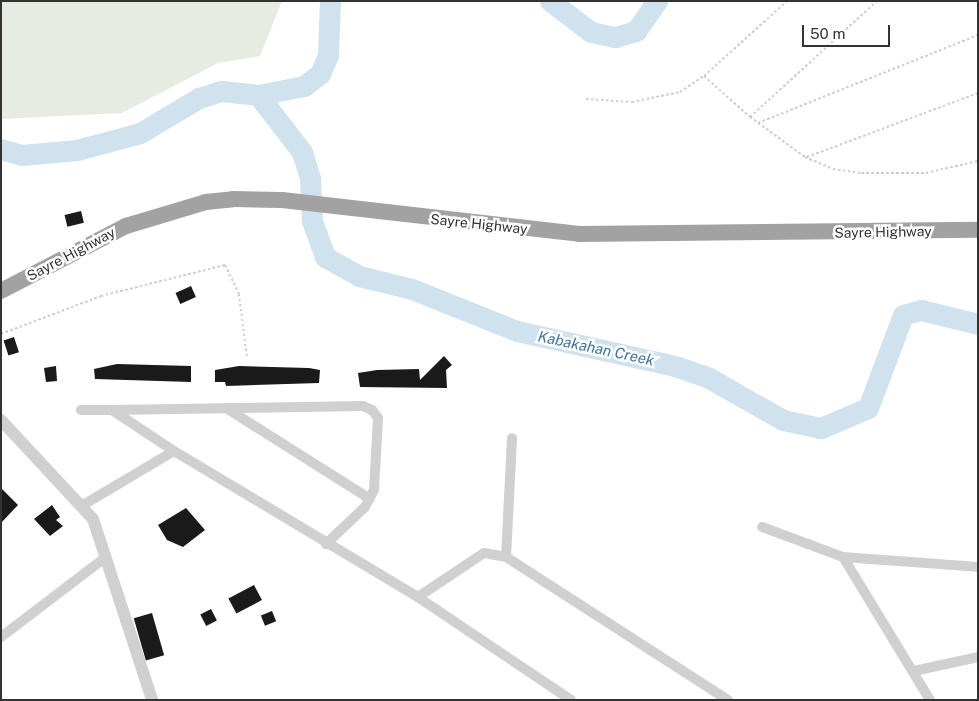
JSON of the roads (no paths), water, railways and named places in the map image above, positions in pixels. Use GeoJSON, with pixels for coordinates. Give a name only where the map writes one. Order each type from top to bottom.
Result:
{"type":"FeatureCollection","features":[{"type":"Feature","properties":{"kind":"highway","name":"Sayre Highway"},"geometry":{"type":"LineString","coordinates":[[1,291],[126,226],[162,213],[206,202],[282,200],[579,234],[978,230]]}},
{"type":"Feature","properties":{"kind":"street"},"geometry":{"type":"LineString","coordinates":[[81,410],[363,406],[372,410],[378,418],[378,432],[370,499],[326,544]]}},
{"type":"Feature","properties":{"kind":"street"},"geometry":{"type":"LineString","coordinates":[[226,408],[370,499]]}},
{"type":"Feature","properties":{"kind":"street"},"geometry":{"type":"LineString","coordinates":[[112,410],[174,451],[326,544],[418,597],[571,700]]}},
{"type":"Feature","properties":{"kind":"street"},"geometry":{"type":"LineString","coordinates":[[1,420],[83,505],[106,557],[152,700]]}},
{"type":"Feature","properties":{"kind":"street"},"geometry":{"type":"LineString","coordinates":[[506,557],[512,438]]}},
{"type":"Feature","properties":{"kind":"street"},"geometry":{"type":"LineString","coordinates":[[83,505],[174,451]]}},
{"type":"Feature","properties":{"kind":"street"},"geometry":{"type":"LineString","coordinates":[[762,527],[844,557],[978,567]]}},
{"type":"Feature","properties":{"kind":"street"},"geometry":{"type":"LineString","coordinates":[[418,597],[484,553],[506,557],[728,700]]}},
{"type":"Feature","properties":{"kind":"street"},"geometry":{"type":"LineString","coordinates":[[1,638],[106,557]]}},
{"type":"Feature","properties":{"kind":"street"},"geometry":{"type":"LineString","coordinates":[[844,557],[930,700]]}},
{"type":"Feature","properties":{"kind":"street"},"geometry":{"type":"LineString","coordinates":[[914,671],[978,657]]}},
{"type":"Feature","properties":{"kind":"waterway"},"geometry":{"type":"LineString","coordinates":[[1,149],[22,155],[77,150],[140,133],[199,98],[221,91],[258,95],[304,86],[320,74],[328,55],[330,1]]}},
{"type":"Feature","properties":{"kind":"waterway"},"geometry":{"type":"LineString","coordinates":[[550,1],[591,32],[615,37],[636,31],[657,1]]}},
{"type":"Feature","properties":{"kind":"waterway","name":"Kabakahan Creek"},"geometry":{"type":"LineString","coordinates":[[258,95],[302,152],[310,179],[312,221],[325,257],[359,276],[412,289],[517,331],[675,366],[709,378],[783,420],[821,428],[868,408],[903,315],[921,310],[978,324]]}}]}
